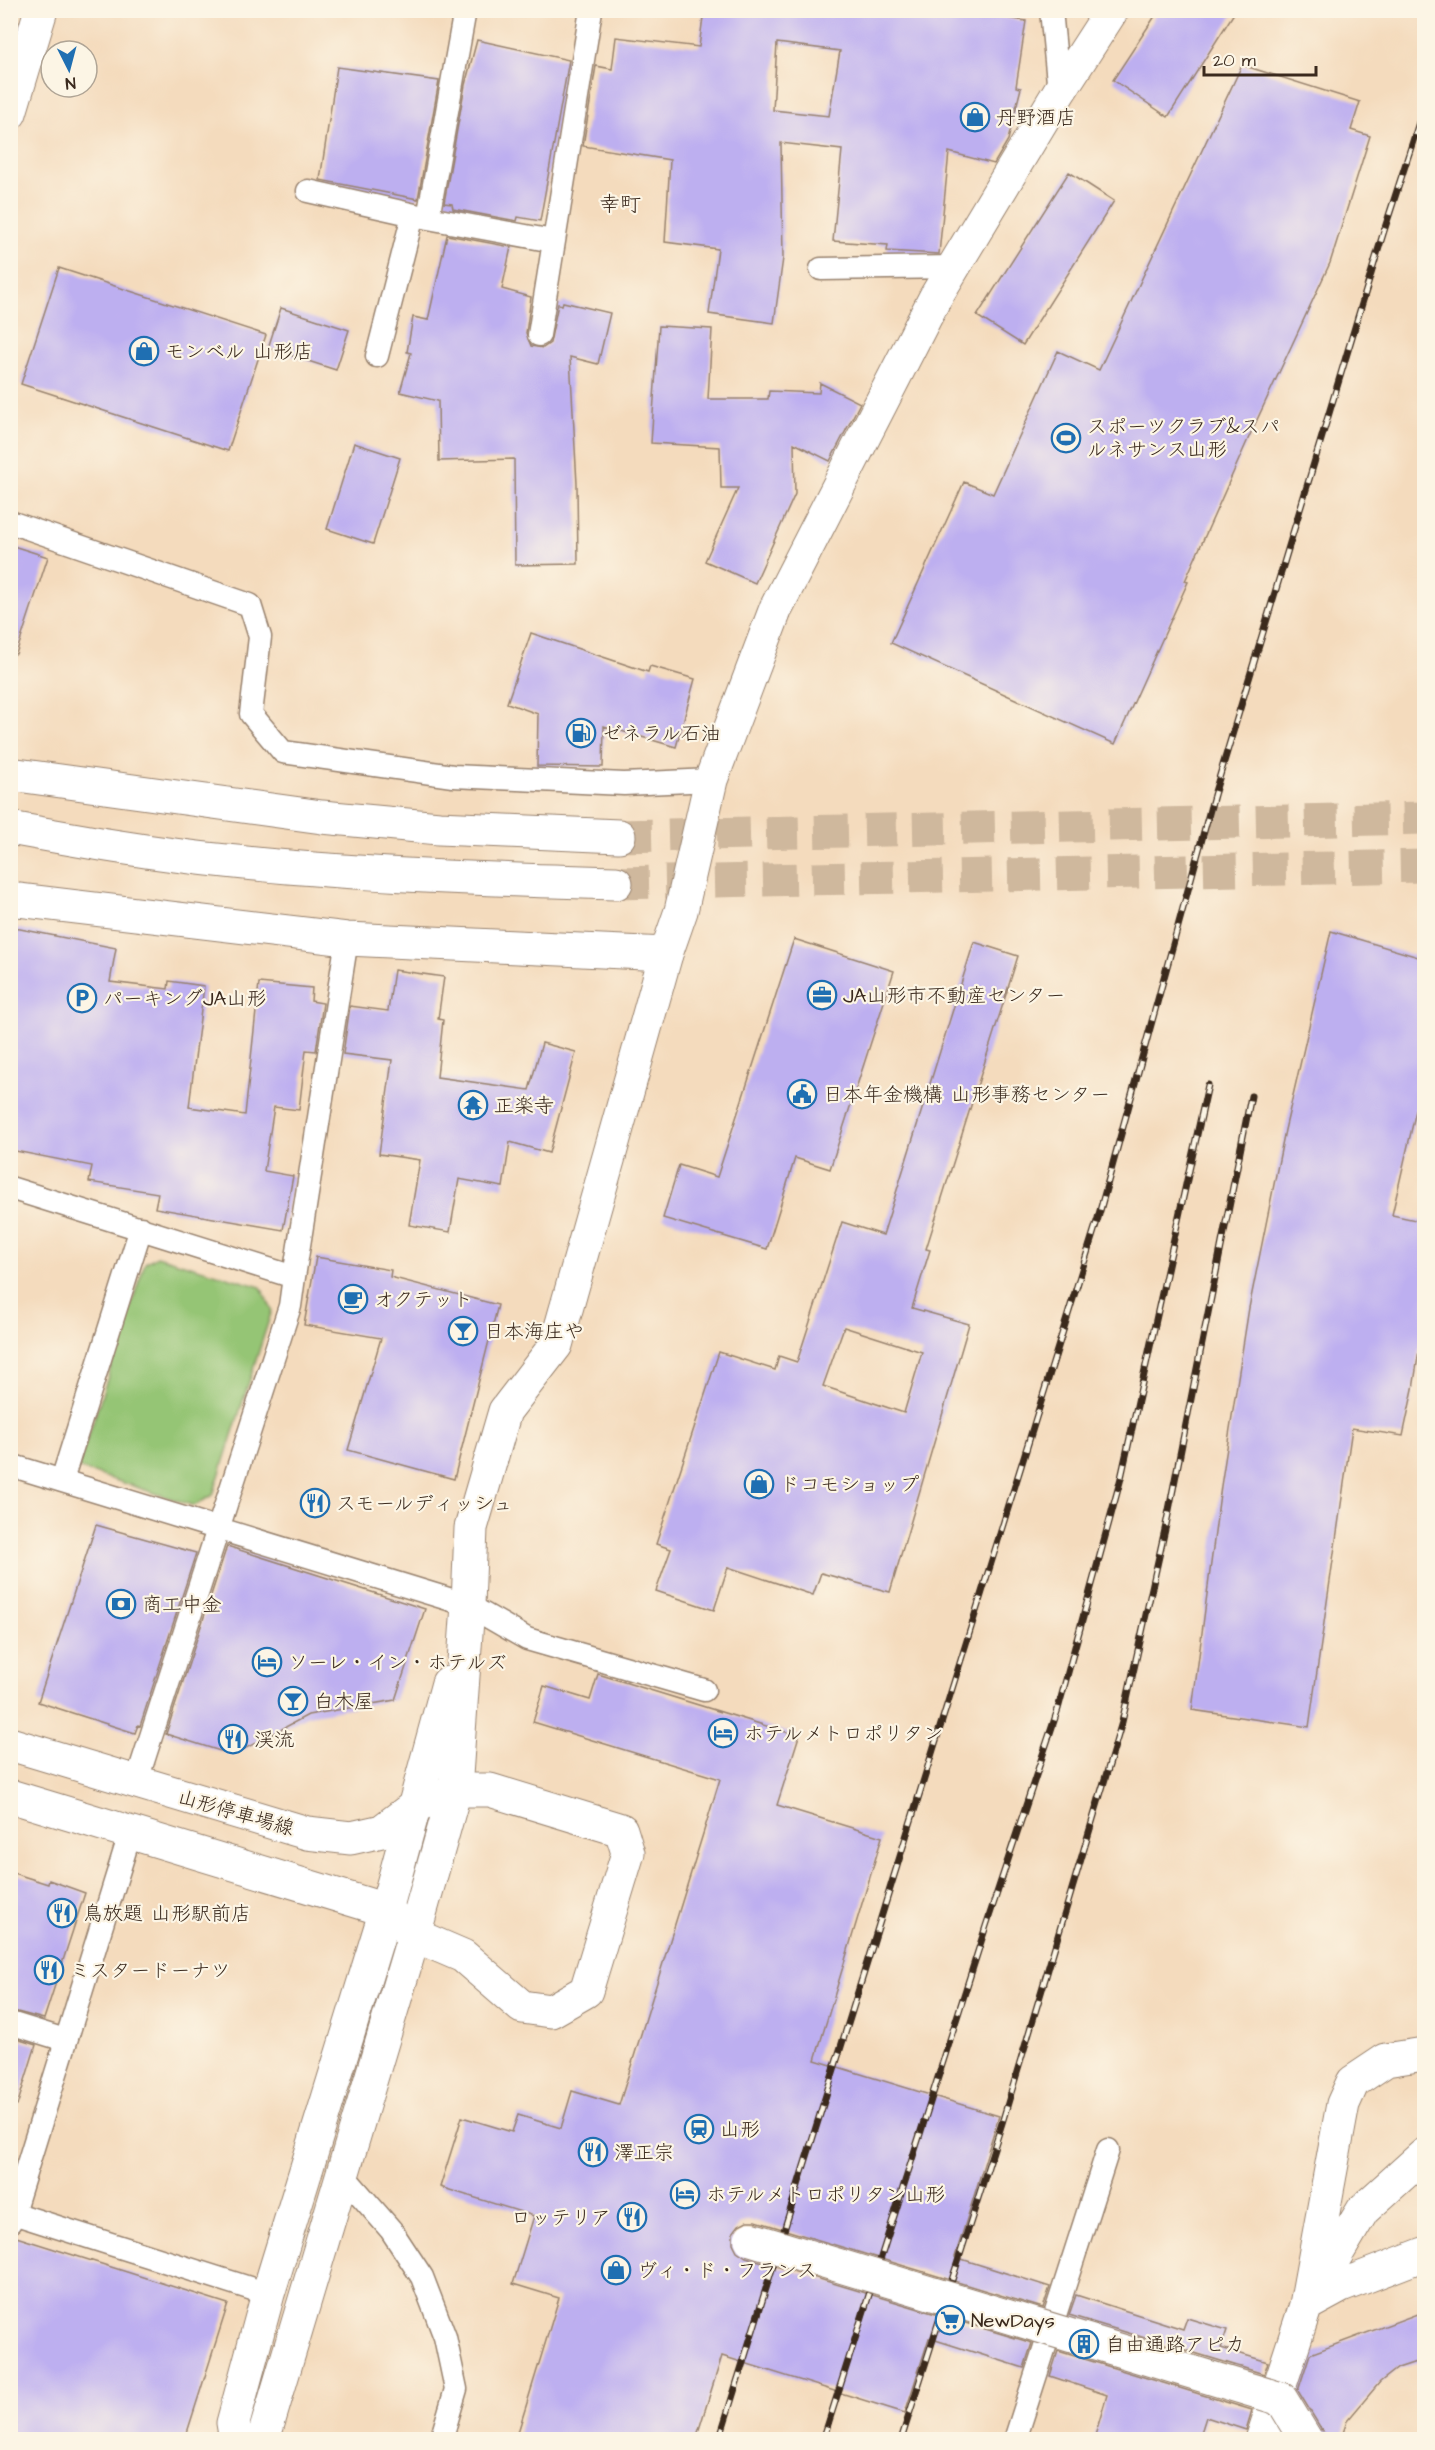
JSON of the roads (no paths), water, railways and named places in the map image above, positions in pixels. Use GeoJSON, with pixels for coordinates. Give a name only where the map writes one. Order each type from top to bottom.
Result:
{"type":"FeatureCollection","features":[{"type":"Feature","properties":{"kind":"street"},"geometry":{"type":"LineString","coordinates":[[10,113],[41,10]]}},
{"type":"Feature","properties":{"kind":"street"},"geometry":{"type":"LineString","coordinates":[[263,2439],[343,2175],[455,1790],[471,1528],[505,1411],[556,1345],[666,954],[681,912],[711,780],[776,608],[934,298],[1059,92],[1112,10]]}},
{"type":"Feature","properties":{"kind":"street"},"geometry":{"type":"LineString","coordinates":[[10,774],[322,817],[440,828],[619,836]]}},
{"type":"Feature","properties":{"kind":"street"},"geometry":{"type":"LineString","coordinates":[[10,828],[92,843],[225,861],[442,878],[616,883]]}},
{"type":"Feature","properties":{"kind":"street"},"geometry":{"type":"LineString","coordinates":[[10,899],[347,939],[666,954]]}},
{"type":"Feature","properties":{"kind":"street"},"geometry":{"type":"LineString","coordinates":[[236,2439],[233,2423],[268,2294],[386,1910],[468,1605]]}},
{"type":"Feature","properties":{"kind":"street","name":"山形停車場線"},"geometry":{"type":"LineString","coordinates":[[10,1744],[307,1833],[351,1838],[382,1831],[415,1806],[455,1790]]}},
{"type":"Feature","properties":{"kind":"street"},"geometry":{"type":"LineString","coordinates":[[10,1796],[386,1910],[414,1935],[463,1956],[522,2007],[551,2011],[586,1991],[628,1853],[621,1830],[490,1790],[455,1790]]}},
{"type":"Feature","properties":{"kind":"street"},"geometry":{"type":"LineString","coordinates":[[1262,2439],[1306,2305],[1343,2104],[1353,2082],[1386,2060],[1424,2054]]}},
{"type":"Feature","properties":{"kind":"street"},"geometry":{"type":"LineString","coordinates":[[1306,2305],[1363,2210],[1425,2155]]}},
{"type":"Feature","properties":{"kind":"street"},"geometry":{"type":"LineString","coordinates":[[751,2239],[1281,2399],[1306,2439]]}},
{"type":"Feature","properties":{"kind":"street"},"geometry":{"type":"LineString","coordinates":[[1306,2305],[1341,2286],[1425,2254]]}},
{"type":"Feature","properties":{"kind":"lane"},"geometry":{"type":"LineString","coordinates":[[378,356],[420,217],[465,10]]}},
{"type":"Feature","properties":{"kind":"lane"},"geometry":{"type":"LineString","coordinates":[[539,335],[591,10]]}},
{"type":"Feature","properties":{"kind":"lane"},"geometry":{"type":"LineString","coordinates":[[1051,10],[1059,92]]}},
{"type":"Feature","properties":{"kind":"lane"},"geometry":{"type":"LineString","coordinates":[[308,191],[420,217],[553,241]]}},
{"type":"Feature","properties":{"kind":"lane"},"geometry":{"type":"LineString","coordinates":[[821,269],[954,267]]}},
{"type":"Feature","properties":{"kind":"lane"},"geometry":{"type":"LineString","coordinates":[[10,522],[250,605],[260,637],[251,714],[283,752],[453,776],[624,784],[711,780]]}},
{"type":"Feature","properties":{"kind":"lane"},"geometry":{"type":"LineString","coordinates":[[136,1783],[290,1306],[347,939]]}},
{"type":"Feature","properties":{"kind":"lane"},"geometry":{"type":"LineString","coordinates":[[10,1188],[294,1277]]}},
{"type":"Feature","properties":{"kind":"lane"},"geometry":{"type":"LineString","coordinates":[[62,1480],[141,1228]]}},
{"type":"Feature","properties":{"kind":"lane"},"geometry":{"type":"LineString","coordinates":[[10,1465],[468,1605],[527,1639],[704,1690]]}},
{"type":"Feature","properties":{"kind":"lane"},"geometry":{"type":"LineString","coordinates":[[130,1834],[12,2215],[268,2294]]}},
{"type":"Feature","properties":{"kind":"lane"},"geometry":{"type":"LineString","coordinates":[[10,2023],[65,2040]]}},
{"type":"Feature","properties":{"kind":"lane"},"geometry":{"type":"LineString","coordinates":[[1015,2439],[1107,2150]]}},
{"type":"Feature","properties":{"kind":"lane"},"geometry":{"type":"LineString","coordinates":[[343,2175],[391,2230],[422,2277],[445,2337],[456,2389],[441,2439]]}},
{"type":"Feature","properties":{"kind":"tunnel"},"geometry":{"type":"LineString","coordinates":[[619,836],[1424,818]]}},
{"type":"Feature","properties":{"kind":"tunnel"},"geometry":{"type":"LineString","coordinates":[[616,883],[1424,866]]}},
{"type":"Feature","properties":{"kind":"railway"},"geometry":{"type":"LineString","coordinates":[[719,2440],[1098,1218],[1214,795],[1383,234],[1424,107]]}},
{"type":"Feature","properties":{"kind":"railway"},"geometry":{"type":"LineString","coordinates":[[823,2440],[986,1926],[1058,1709],[1121,1478],[1208,1085]]}},
{"type":"Feature","properties":{"kind":"railway"},"geometry":{"type":"LineString","coordinates":[[901,2440],[1002,2123],[1122,1722],[1166,1525],[1251,1096]]}},
{"type":"Feature","properties":{"kind":"place","name":"丹野酒店"},"geometry":{"type":"Point","coordinates":[975,117]}},
{"type":"Feature","properties":{"kind":"place","name":"モンベル 山形店"},"geometry":{"type":"Point","coordinates":[144,351]}},
{"type":"Feature","properties":{"kind":"place","name":"スポーツクラブ&スパ ルネサンス山形"},"geometry":{"type":"Point","coordinates":[1066,438]}},
{"type":"Feature","properties":{"kind":"place","name":"ゼネラル石油"},"geometry":{"type":"Point","coordinates":[581,733]}},
{"type":"Feature","properties":{"kind":"place","name":"JA山形市不動産センター"},"geometry":{"type":"Point","coordinates":[822,995]}},
{"type":"Feature","properties":{"kind":"place","name":"パーキングJA山形"},"geometry":{"type":"Point","coordinates":[82,998]}},
{"type":"Feature","properties":{"kind":"place","name":"日本年金機構 山形事務センター"},"geometry":{"type":"Point","coordinates":[802,1094]}},
{"type":"Feature","properties":{"kind":"place","name":"正楽寺"},"geometry":{"type":"Point","coordinates":[473,1105]}},
{"type":"Feature","properties":{"kind":"place","name":"オクテット"},"geometry":{"type":"Point","coordinates":[353,1299]}},
{"type":"Feature","properties":{"kind":"place","name":"日本海庄や"},"geometry":{"type":"Point","coordinates":[463,1331]}},
{"type":"Feature","properties":{"kind":"place","name":"ドコモショップ"},"geometry":{"type":"Point","coordinates":[759,1484]}},
{"type":"Feature","properties":{"kind":"place","name":"スモールディッシュ"},"geometry":{"type":"Point","coordinates":[315,1503]}},
{"type":"Feature","properties":{"kind":"place","name":"商工中金"},"geometry":{"type":"Point","coordinates":[121,1604]}},
{"type":"Feature","properties":{"kind":"place","name":"ソーレ・イン・ホテルズ"},"geometry":{"type":"Point","coordinates":[267,1662]}},
{"type":"Feature","properties":{"kind":"place","name":"白木屋"},"geometry":{"type":"Point","coordinates":[293,1701]}},
{"type":"Feature","properties":{"kind":"place","name":"ホテルメトロポリタン"},"geometry":{"type":"Point","coordinates":[723,1733]}},
{"type":"Feature","properties":{"kind":"place","name":"渓流"},"geometry":{"type":"Point","coordinates":[233,1739]}},
{"type":"Feature","properties":{"kind":"place","name":"鳥放題 山形駅前店"},"geometry":{"type":"Point","coordinates":[62,1913]}},
{"type":"Feature","properties":{"kind":"place","name":"ミスタードーナツ"},"geometry":{"type":"Point","coordinates":[49,1970]}},
{"type":"Feature","properties":{"kind":"place","name":"山形"},"geometry":{"type":"Point","coordinates":[699,2129]}},
{"type":"Feature","properties":{"kind":"place","name":"澤正宗"},"geometry":{"type":"Point","coordinates":[593,2152]}},
{"type":"Feature","properties":{"kind":"place","name":"ホテルメトロポリタン山形"},"geometry":{"type":"Point","coordinates":[685,2194]}},
{"type":"Feature","properties":{"kind":"place","name":"ロッテリア"},"geometry":{"type":"Point","coordinates":[632,2217]}},
{"type":"Feature","properties":{"kind":"place","name":"ヴィ・ド・フランス"},"geometry":{"type":"Point","coordinates":[616,2270]}},
{"type":"Feature","properties":{"kind":"place","name":"NewDays"},"geometry":{"type":"Point","coordinates":[950,2320]}},
{"type":"Feature","properties":{"kind":"place","name":"自由通路アピカ"},"geometry":{"type":"Point","coordinates":[1084,2344]}},
{"type":"Feature","properties":{"kind":"district","name":"幸町"},"geometry":{"type":"Point","coordinates":[620,204]}}]}
